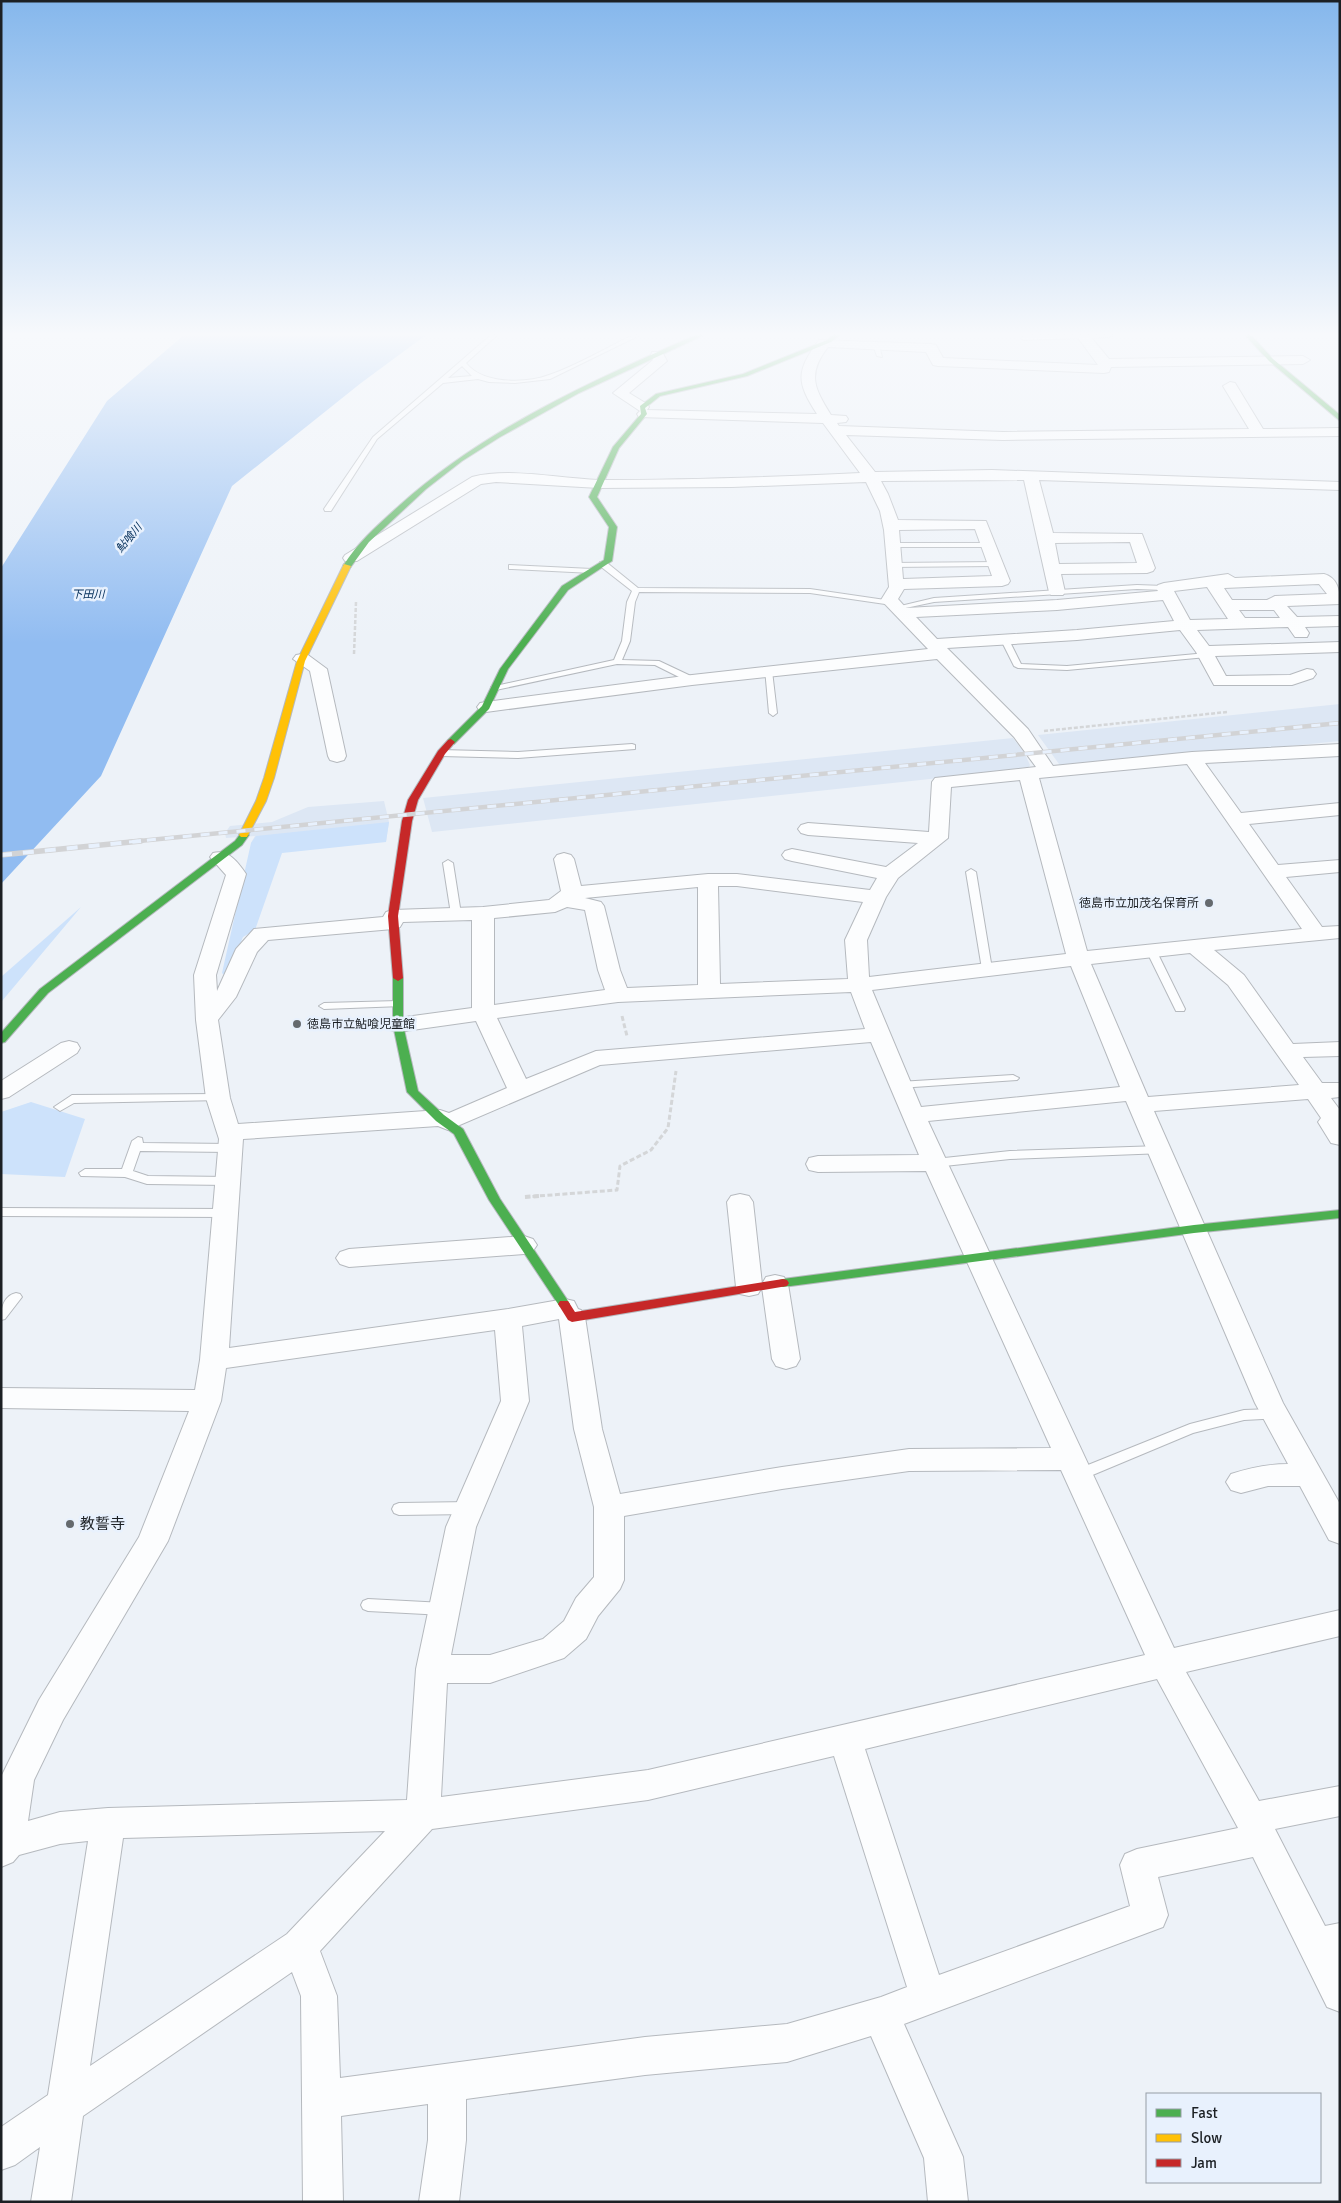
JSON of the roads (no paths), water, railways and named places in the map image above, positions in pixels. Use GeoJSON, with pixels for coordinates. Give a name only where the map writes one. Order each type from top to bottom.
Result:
{"type":"FeatureCollection","features":[{"type":"Feature","properties":{"kind":"street"},"geometry":{"type":"LineString","coordinates":[[1,1040],[44,991],[239,843],[248,831],[261,804],[293,682],[351,558],[398,507],[435,477],[492,438]]}},
{"type":"Feature","properties":{"kind":"street"},"geometry":{"type":"LineString","coordinates":[[432,1669],[490,1669],[553,1649],[575,1630],[587,1607],[609,1580],[609,1507],[588,1429],[568,1312],[495,1200],[459,1132],[413,1092],[398,1014],[398,977],[393,920],[407,821],[413,800],[441,753],[486,707],[504,669],[565,588],[608,561],[613,527],[593,497],[616,447],[623,438]]}},
{"type":"Feature","properties":{"kind":"street"},"geometry":{"type":"LineString","coordinates":[[843,438],[870,477],[888,510],[892,565],[897,587],[889,600],[1021,733],[1038,773],[1079,960],[1137,1099],[1275,1414],[1340,1532]]}},
{"type":"Feature","properties":{"kind":"street"},"geometry":{"type":"LineString","coordinates":[[848,445],[867,446]]}},
{"type":"Feature","properties":{"kind":"street"},"geometry":{"type":"LineString","coordinates":[[351,558],[477,480],[496,478],[599,484],[732,483],[992,474],[1340,486]]}},
{"type":"Feature","properties":{"kind":"street"},"geometry":{"type":"LineString","coordinates":[[1030,475],[1046,538],[1057,599],[1077,635]]}},
{"type":"Feature","properties":{"kind":"street"},"geometry":{"type":"LineString","coordinates":[[890,526],[980,524],[1002,581],[896,584]]}},
{"type":"Feature","properties":{"kind":"street"},"geometry":{"type":"LineString","coordinates":[[1046,538],[1136,536],[1147,568],[1052,568]]}},
{"type":"Feature","properties":{"kind":"street"},"geometry":{"type":"LineString","coordinates":[[897,608],[1166,591],[1226,579],[1340,571]]}},
{"type":"Feature","properties":{"kind":"street"},"geometry":{"type":"LineString","coordinates":[[1257,650],[1242,623],[1212,584],[1324,579],[1340,599]]}},
{"type":"Feature","properties":{"kind":"street"},"geometry":{"type":"LineString","coordinates":[[1262,582],[1312,648]]}},
{"type":"Feature","properties":{"kind":"street"},"geometry":{"type":"LineString","coordinates":[[1166,591],[1185,625],[1205,653],[1220,681],[1292,680],[1307,674]]}},
{"type":"Feature","properties":{"kind":"street"},"geometry":{"type":"LineString","coordinates":[[1227,605],[1340,599]]}},
{"type":"Feature","properties":{"kind":"street"},"geometry":{"type":"LineString","coordinates":[[486,707],[1005,640],[1185,625],[1340,621]]}},
{"type":"Feature","properties":{"kind":"street"},"geometry":{"type":"LineString","coordinates":[[1205,653],[1340,647]]}},
{"type":"Feature","properties":{"kind":"street"},"geometry":{"type":"LineString","coordinates":[[302,660],[318,669],[337,756]]}},
{"type":"Feature","properties":{"kind":"street"},"geometry":{"type":"LineString","coordinates":[[1340,750],[1192,758],[942,782],[938,838],[890,874],[876,897],[856,940],[859,985],[899,1085],[1165,1664],[1257,1829],[1328,1943],[1340,1994]]}},
{"type":"Feature","properties":{"kind":"street"},"geometry":{"type":"LineString","coordinates":[[1192,758],[1316,934]]}},
{"type":"Feature","properties":{"kind":"street"},"geometry":{"type":"LineString","coordinates":[[1235,820],[1340,809]]}},
{"type":"Feature","properties":{"kind":"street"},"geometry":{"type":"LineString","coordinates":[[808,829],[886,836],[938,838]]}},
{"type":"Feature","properties":{"kind":"street"},"geometry":{"type":"LineString","coordinates":[[792,855],[890,874]]}},
{"type":"Feature","properties":{"kind":"street"},"geometry":{"type":"LineString","coordinates":[[220,857],[236,874],[205,974],[207,1020],[218,1098],[230,1140],[214,1360],[207,1400],[153,1541],[51,1710],[17,1779],[3,1846],[60,1828],[108,1823],[423,1816],[648,1785],[1340,1622]]}},
{"type":"Feature","properties":{"kind":"street"},"geometry":{"type":"LineString","coordinates":[[564,860],[567,896]]}},
{"type":"Feature","properties":{"kind":"street"},"geometry":{"type":"LineString","coordinates":[[1273,872],[1340,866]]}},
{"type":"Feature","properties":{"kind":"street"},"geometry":{"type":"LineString","coordinates":[[207,1020],[226,997],[247,949],[262,934],[555,906],[567,896],[708,880],[737,872],[876,897]]}},
{"type":"Feature","properties":{"kind":"street"},"geometry":{"type":"LineString","coordinates":[[708,880],[709,991]]}},
{"type":"Feature","properties":{"kind":"street"},"geometry":{"type":"LineString","coordinates":[[567,896],[594,906],[609,970],[618,996]]}},
{"type":"Feature","properties":{"kind":"street"},"geometry":{"type":"LineString","coordinates":[[483,913],[483,1012],[520,1091]]}},
{"type":"Feature","properties":{"kind":"street"},"geometry":{"type":"LineString","coordinates":[[398,1014],[483,1012],[618,996],[859,985],[1151,950],[1340,932]]}},
{"type":"Feature","properties":{"kind":"street"},"geometry":{"type":"LineString","coordinates":[[1195,946],[1236,980],[1288,1051],[1333,1118],[1330,1122],[1340,1137]]}},
{"type":"Feature","properties":{"kind":"street"},"geometry":{"type":"LineString","coordinates":[[230,1140],[444,1120],[520,1091],[596,1058],[878,1035]]}},
{"type":"Feature","properties":{"kind":"street"},"geometry":{"type":"LineString","coordinates":[[1,1092],[69,1048]]}},
{"type":"Feature","properties":{"kind":"street"},"geometry":{"type":"LineString","coordinates":[[1288,1051],[1340,1049]]}},
{"type":"Feature","properties":{"kind":"street"},"geometry":{"type":"LineString","coordinates":[[913,1115],[1137,1099],[1340,1090]]}},
{"type":"Feature","properties":{"kind":"street"},"geometry":{"type":"LineString","coordinates":[[818,1164],[935,1163]]}},
{"type":"Feature","properties":{"kind":"street"},"geometry":{"type":"LineString","coordinates":[[740,1202],[762,1286],[786,1358]]}},
{"type":"Feature","properties":{"kind":"street"},"geometry":{"type":"LineString","coordinates":[[214,1360],[508,1319],[1194,1229],[1340,1214]]}},
{"type":"Feature","properties":{"kind":"street"},"geometry":{"type":"LineString","coordinates":[[349,1258],[524,1245]]}},
{"type":"Feature","properties":{"kind":"street"},"geometry":{"type":"LineString","coordinates":[[1,2151],[300,1946],[423,1816],[432,1669],[461,1527],[514,1400],[508,1319]]}},
{"type":"Feature","properties":{"kind":"street"},"geometry":{"type":"LineString","coordinates":[[1,1398],[207,1400]]}},
{"type":"Feature","properties":{"kind":"street"},"geometry":{"type":"LineString","coordinates":[[609,1507],[782,1478],[909,1460],[1075,1467]]}},
{"type":"Feature","properties":{"kind":"street"},"geometry":{"type":"LineString","coordinates":[[1240,1482],[1268,1475],[1308,1475]]}},
{"type":"Feature","properties":{"kind":"street"},"geometry":{"type":"LineString","coordinates":[[845,1739],[928,1997]]}},
{"type":"Feature","properties":{"kind":"street"},"geometry":{"type":"LineString","coordinates":[[321,2100],[645,2056],[787,2043],[881,2015],[1150,1915],[1137,1865],[1257,1829],[1340,1800]]}},
{"type":"Feature","properties":{"kind":"street"},"geometry":{"type":"LineString","coordinates":[[51,2202],[108,1823]]}},
{"type":"Feature","properties":{"kind":"street"},"geometry":{"type":"LineString","coordinates":[[300,1946],[319,1996],[323,2202]]}},
{"type":"Feature","properties":{"kind":"street"},"geometry":{"type":"LineString","coordinates":[[881,2015],[943,2157],[948,2202]]}},
{"type":"Feature","properties":{"kind":"street"},"geometry":{"type":"LineString","coordinates":[[439,2202],[447,2140],[447,2082]]}},
{"type":"Feature","properties":{"kind":"lane"},"geometry":{"type":"LineString","coordinates":[[328,509],[375,438]]}},
{"type":"Feature","properties":{"kind":"lane"},"geometry":{"type":"LineString","coordinates":[[892,545],[988,545]]}},
{"type":"Feature","properties":{"kind":"lane"},"geometry":{"type":"LineString","coordinates":[[603,564],[636,590],[810,591],[897,608]]}},
{"type":"Feature","properties":{"kind":"lane"},"geometry":{"type":"LineString","coordinates":[[892,565],[994,564]]}},
{"type":"Feature","properties":{"kind":"lane"},"geometry":{"type":"LineString","coordinates":[[512,567],[592,571]]}},
{"type":"Feature","properties":{"kind":"lane"},"geometry":{"type":"LineString","coordinates":[[617,662],[626,641],[631,602],[636,590]]}},
{"type":"Feature","properties":{"kind":"lane"},"geometry":{"type":"LineString","coordinates":[[1005,640],[1018,666],[1067,668],[1205,653]]}},
{"type":"Feature","properties":{"kind":"lane"},"geometry":{"type":"LineString","coordinates":[[494,689],[617,662],[656,663],[692,680]]}},
{"type":"Feature","properties":{"kind":"lane"},"geometry":{"type":"LineString","coordinates":[[768,672],[773,713]]}},
{"type":"Feature","properties":{"kind":"lane"},"geometry":{"type":"LineString","coordinates":[[441,753],[518,754],[632,747]]}},
{"type":"Feature","properties":{"kind":"lane"},"geometry":{"type":"LineString","coordinates":[[448,863],[456,914]]}},
{"type":"Feature","properties":{"kind":"lane"},"geometry":{"type":"LineString","coordinates":[[970,872],[987,969]]}},
{"type":"Feature","properties":{"kind":"lane"},"geometry":{"type":"LineString","coordinates":[[1151,950],[1180,1008]]}},
{"type":"Feature","properties":{"kind":"lane"},"geometry":{"type":"LineString","coordinates":[[324,1006],[398,1014]]}},
{"type":"Feature","properties":{"kind":"lane"},"geometry":{"type":"LineString","coordinates":[[899,1085],[1013,1078]]}},
{"type":"Feature","properties":{"kind":"lane"},"geometry":{"type":"LineString","coordinates":[[60,1107],[72,1099],[218,1098]]}},
{"type":"Feature","properties":{"kind":"lane"},"geometry":{"type":"LineString","coordinates":[[126,1174],[137,1144],[230,1140]]}},
{"type":"Feature","properties":{"kind":"lane"},"geometry":{"type":"LineString","coordinates":[[935,1163],[1010,1155],[1160,1150]]}},
{"type":"Feature","properties":{"kind":"lane"},"geometry":{"type":"LineString","coordinates":[[85,1174],[126,1174],[147,1180],[228,1180]]}},
{"type":"Feature","properties":{"kind":"lane"},"geometry":{"type":"LineString","coordinates":[[1,1212],[226,1213]]}},
{"type":"Feature","properties":{"kind":"lane"},"geometry":{"type":"LineString","coordinates":[[1,1316],[16,1297]]}},
{"type":"Feature","properties":{"kind":"lane"},"geometry":{"type":"LineString","coordinates":[[1075,1467],[1134,1454],[1190,1429],[1244,1415],[1275,1414]]}},
{"type":"Feature","properties":{"kind":"lane"},"geometry":{"type":"LineString","coordinates":[[399,1509],[470,1508]]}},
{"type":"Feature","properties":{"kind":"lane"},"geometry":{"type":"LineString","coordinates":[[368,1605],[445,1609]]}},
{"type":"Feature","properties":{"kind":"water","name":"下田川"},"geometry":{"type":"Polygon","coordinates":[[[84,438],[292,438],[232,486],[101,776],[1,884],[1,568],[84,438]]]}},
{"type":"Feature","properties":{"kind":"railway"},"geometry":{"type":"LineString","coordinates":[[129,842],[1340,723]]}},
{"type":"Feature","properties":{"kind":"railway"},"geometry":{"type":"LineString","coordinates":[[1,855],[141,841]]}},
{"type":"Feature","properties":{"kind":"place","name":"徳島市立加茂名保育所"},"geometry":{"type":"Point","coordinates":[1209,903]}},
{"type":"Feature","properties":{"kind":"place","name":"徳島市立鮎喰児童館"},"geometry":{"type":"Point","coordinates":[297,1024]}},
{"type":"Feature","properties":{"kind":"place","name":"教誓寺"},"geometry":{"type":"Point","coordinates":[70,1524]}},
{"type":"Feature","properties":{"kind":"water label","name":"鮎喰川"},"geometry":{"type":"Point","coordinates":[129,538]}}]}
